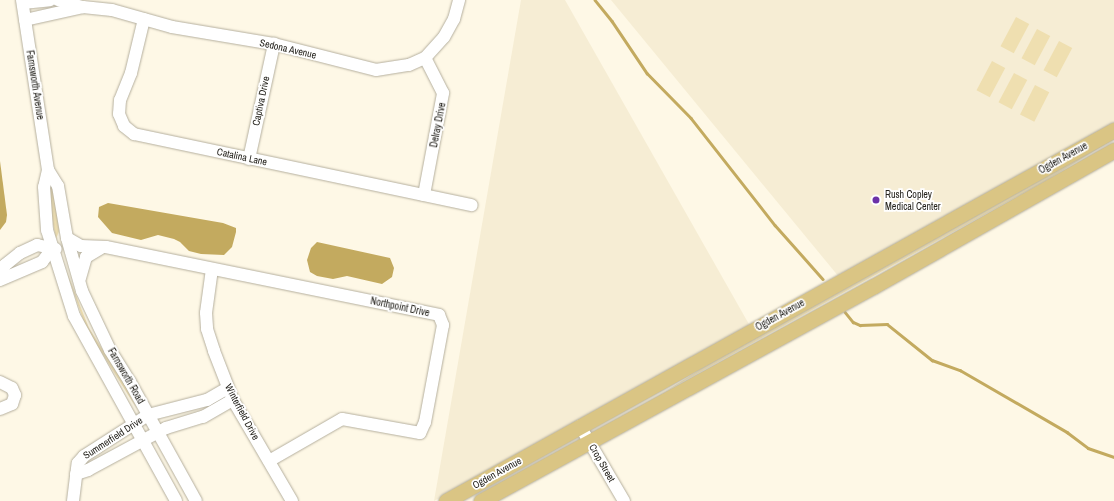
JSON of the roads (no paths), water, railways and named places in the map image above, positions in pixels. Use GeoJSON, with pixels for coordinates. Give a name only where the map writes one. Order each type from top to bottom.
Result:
{"type":"FeatureCollection","features":[{"type":"Feature","properties":{"kind":"main road","name":"Ogden Avenue"},"geometry":{"type":"LineString","coordinates":[[446,501],[1114,130]]}},
{"type":"Feature","properties":{"kind":"main road","name":"Ogden Avenue"},"geometry":{"type":"LineString","coordinates":[[481,501],[874,286],[1114,150]]}},
{"type":"Feature","properties":{"kind":"street"},"geometry":{"type":"LineString","coordinates":[[22,2],[50,0]]}},
{"type":"Feature","properties":{"kind":"street","name":"Sedona Avenue"},"geometry":{"type":"LineString","coordinates":[[58,0],[83,7],[112,10],[172,27],[274,44],[376,70],[409,65],[425,58],[444,37],[454,19],[459,0]]}},
{"type":"Feature","properties":{"kind":"street","name":"Farnsworth Avenue"},"geometry":{"type":"LineString","coordinates":[[22,2],[48,170],[44,187],[47,230],[51,250]]}},
{"type":"Feature","properties":{"kind":"street","name":"Sedona Avenue"},"geometry":{"type":"LineString","coordinates":[[25,20],[83,7]]}},
{"type":"Feature","properties":{"kind":"street","name":"Catalina Lane"},"geometry":{"type":"LineString","coordinates":[[144,19],[131,73],[120,100],[119,114],[124,126],[134,134],[472,205]]}},
{"type":"Feature","properties":{"kind":"street","name":"Captiva Drive"},"geometry":{"type":"LineString","coordinates":[[249,158],[274,44]]}},
{"type":"Feature","properties":{"kind":"street","name":"Delray Drive"},"geometry":{"type":"LineString","coordinates":[[424,195],[443,93],[425,58]]}},
{"type":"Feature","properties":{"kind":"street","name":"Farnsworth Avenue"},"geometry":{"type":"LineString","coordinates":[[48,170],[58,186],[68,242]]}},
{"type":"Feature","properties":{"kind":"street"},"geometry":{"type":"LineString","coordinates":[[0,280],[42,262],[51,250],[68,242]]}},
{"type":"Feature","properties":{"kind":"street","name":"Northpoint Drive"},"geometry":{"type":"LineString","coordinates":[[68,242],[81,246],[106,247],[439,315],[443,326],[425,422],[420,433],[342,419],[269,461]]}},
{"type":"Feature","properties":{"kind":"street","name":"Farnsworth Road"},"geometry":{"type":"LineString","coordinates":[[68,242],[79,282],[110,350],[196,501]]}},
{"type":"Feature","properties":{"kind":"street"},"geometry":{"type":"LineString","coordinates":[[0,276],[5,265],[20,253],[37,245],[51,250]]}},
{"type":"Feature","properties":{"kind":"street"},"geometry":{"type":"LineString","coordinates":[[79,282],[81,268],[86,257],[106,247]]}},
{"type":"Feature","properties":{"kind":"street","name":"Farnsworth Road"},"geometry":{"type":"LineString","coordinates":[[51,250],[74,316],[176,501]]}},
{"type":"Feature","properties":{"kind":"street","name":"Winterfield Drive"},"geometry":{"type":"LineString","coordinates":[[212,269],[207,298],[207,329],[233,400],[292,501]]}},
{"type":"Feature","properties":{"kind":"street"},"geometry":{"type":"LineString","coordinates":[[0,382],[12,388],[15,395],[12,404],[0,409]]}},
{"type":"Feature","properties":{"kind":"street","name":"Summerfield Drive"},"geometry":{"type":"LineString","coordinates":[[73,501],[78,462],[84,456],[148,415],[207,400],[228,388]]}},
{"type":"Feature","properties":{"kind":"street","name":"Summerfield Drive"},"geometry":{"type":"LineString","coordinates":[[76,474],[88,470],[142,440],[157,433],[203,417],[233,400]]}},
{"type":"Feature","properties":{"kind":"street","name":"Crop Street"},"geometry":{"type":"LineString","coordinates":[[580,426],[624,501]]}},
{"type":"Feature","properties":{"kind":"waterway"},"geometry":{"type":"LineString","coordinates":[[595,0],[612,21],[647,73],[691,118],[775,225],[823,279]]}},
{"type":"Feature","properties":{"kind":"waterway"},"geometry":{"type":"LineString","coordinates":[[845,312],[853,322],[860,325],[887,324],[932,360],[960,370],[1067,432],[1088,448],[1114,457]]}},
{"type":"Feature","properties":{"kind":"place","name":"Rush Copley Medical Center"},"geometry":{"type":"Point","coordinates":[876,200]}}]}
